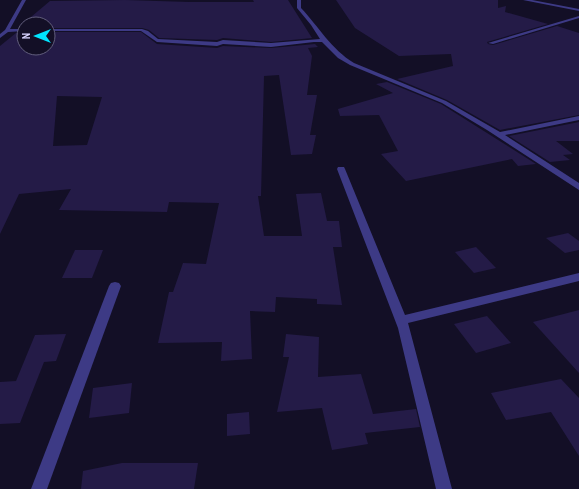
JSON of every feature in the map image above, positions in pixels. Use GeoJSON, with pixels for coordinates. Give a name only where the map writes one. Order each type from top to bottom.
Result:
{"type":"FeatureCollection","features":[{"type":"Feature","properties":{"kind":"street"},"geometry":{"type":"LineString","coordinates":[[0,37],[7,31],[24,0]]}},
{"type":"Feature","properties":{"kind":"street"},"geometry":{"type":"LineString","coordinates":[[299,0],[299,8],[313,24],[324,41],[340,57],[352,64],[444,102],[499,134],[579,187]]}},
{"type":"Feature","properties":{"kind":"street"},"geometry":{"type":"LineString","coordinates":[[525,0],[579,10]]}},
{"type":"Feature","properties":{"kind":"street"},"geometry":{"type":"LineString","coordinates":[[491,43],[579,17]]}},
{"type":"Feature","properties":{"kind":"street"},"geometry":{"type":"LineString","coordinates":[[7,31],[16,30]]}},
{"type":"Feature","properties":{"kind":"street"},"geometry":{"type":"LineString","coordinates":[[56,30],[142,30],[148,32],[157,40],[217,44],[223,42],[271,44],[314,40],[324,41]]}},
{"type":"Feature","properties":{"kind":"street"},"geometry":{"type":"LineString","coordinates":[[499,134],[579,118]]}},
{"type":"Feature","properties":{"kind":"street"},"geometry":{"type":"LineString","coordinates":[[341,169],[402,320],[444,489]]}},
{"type":"Feature","properties":{"kind":"street"},"geometry":{"type":"LineString","coordinates":[[402,320],[579,277]]}},
{"type":"Feature","properties":{"kind":"street"},"geometry":{"type":"LineString","coordinates":[[39,489],[115,286]]}},
{"type":"Feature","properties":{"kind":"building"},"geometry":{"type":"Polygon","coordinates":[[[125,0],[254,2],[253,0],[288,0],[312,38],[271,42],[223,38],[217,40],[159,38],[149,30],[142,28],[56,28],[56,16],[32,16],[50,1],[125,0]]]}},
{"type":"Feature","properties":{"kind":"building"},"geometry":{"type":"Polygon","coordinates":[[[336,0],[498,0],[498,8],[506,6],[505,12],[548,24],[487,42],[488,44],[493,45],[557,26],[579,33],[579,115],[500,130],[447,100],[397,79],[453,66],[451,54],[399,56],[355,28],[336,0]]]}},
{"type":"Feature","properties":{"kind":"building"},"geometry":{"type":"Polygon","coordinates":[[[56,32],[141,32],[157,44],[217,48],[223,46],[271,48],[315,44],[318,47],[308,48],[312,56],[307,95],[317,95],[310,135],[316,135],[312,154],[291,155],[279,75],[264,76],[261,196],[258,196],[264,236],[302,236],[296,194],[321,193],[327,221],[339,221],[342,247],[333,247],[342,305],[317,304],[317,299],[276,297],[275,312],[250,311],[252,359],[221,361],[222,342],[158,343],[169,292],[173,292],[183,263],[206,264],[219,203],[169,202],[167,212],[59,210],[71,189],[19,194],[0,234],[0,46],[16,33],[16,56],[56,56],[56,32]],[[57,96],[53,146],[87,145],[102,97],[57,96]]]}},
{"type":"Feature","properties":{"kind":"building"},"geometry":{"type":"Polygon","coordinates":[[[387,82],[441,104],[536,164],[518,166],[512,159],[406,181],[381,154],[398,151],[379,115],[340,116],[338,109],[393,93],[376,84],[387,82]]]}},
{"type":"Feature","properties":{"kind":"building"},"geometry":{"type":"Polygon","coordinates":[[[579,122],[579,141],[556,141],[573,154],[563,155],[570,160],[550,162],[509,136],[579,122]]]}},
{"type":"Feature","properties":{"kind":"building"},"geometry":{"type":"Polygon","coordinates":[[[568,233],[579,241],[579,250],[565,253],[546,238],[568,233]]]}},
{"type":"Feature","properties":{"kind":"building"},"geometry":{"type":"Polygon","coordinates":[[[476,247],[496,268],[474,273],[455,252],[476,247]]]}},
{"type":"Feature","properties":{"kind":"building"},"geometry":{"type":"Polygon","coordinates":[[[75,250],[103,250],[92,278],[62,278],[75,250]]]}},
{"type":"Feature","properties":{"kind":"building"},"geometry":{"type":"Polygon","coordinates":[[[579,310],[579,373],[533,322],[579,310]]]}},
{"type":"Feature","properties":{"kind":"building"},"geometry":{"type":"Polygon","coordinates":[[[487,316],[511,343],[476,353],[454,324],[487,316]]]}},
{"type":"Feature","properties":{"kind":"building"},"geometry":{"type":"Polygon","coordinates":[[[66,334],[56,361],[44,362],[20,423],[0,424],[0,382],[16,381],[35,335],[66,334]]]}},
{"type":"Feature","properties":{"kind":"building"},"geometry":{"type":"Polygon","coordinates":[[[286,334],[319,337],[318,377],[361,374],[373,414],[416,409],[420,427],[365,433],[368,444],[332,450],[322,408],[277,412],[289,357],[283,357],[286,334]]]}},
{"type":"Feature","properties":{"kind":"building"},"geometry":{"type":"Polygon","coordinates":[[[561,379],[579,398],[579,456],[551,412],[506,420],[491,393],[561,379]]]}},
{"type":"Feature","properties":{"kind":"building"},"geometry":{"type":"Polygon","coordinates":[[[132,383],[129,413],[89,418],[93,388],[132,383]]]}},
{"type":"Feature","properties":{"kind":"building"},"geometry":{"type":"Polygon","coordinates":[[[249,412],[250,434],[227,436],[227,414],[249,412]]]}},
{"type":"Feature","properties":{"kind":"building"},"geometry":{"type":"Polygon","coordinates":[[[122,463],[198,463],[194,489],[81,489],[83,471],[122,463]]]}}]}
